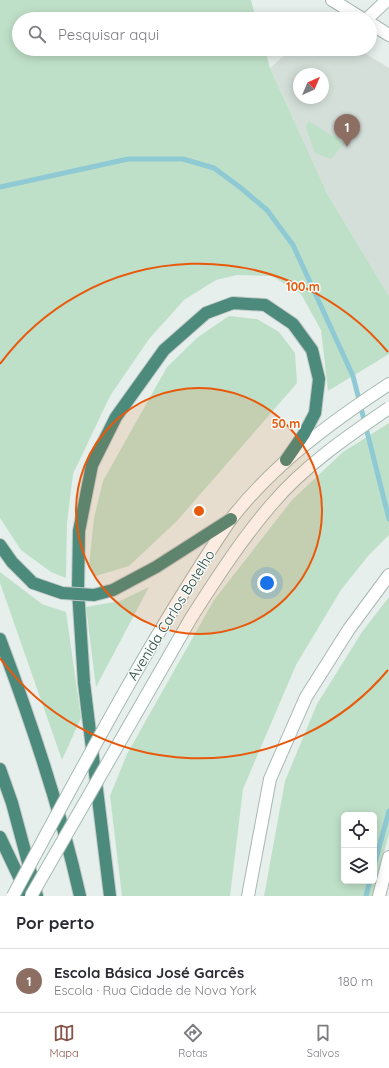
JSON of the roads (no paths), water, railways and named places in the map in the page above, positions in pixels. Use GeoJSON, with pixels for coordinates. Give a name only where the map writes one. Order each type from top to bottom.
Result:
{"type":"FeatureCollection","features":[{"type":"Feature","properties":{"kind":"highway"},"geometry":{"type":"LineString","coordinates":[[110,896],[84,683],[78,590],[79,531],[92,466],[116,417],[164,350],[206,313],[233,303],[265,305],[293,324],[312,350],[319,379],[315,413],[304,434],[286,460]]}},
{"type":"Feature","properties":{"kind":"highway"},"geometry":{"type":"LineString","coordinates":[[0,545],[12,562],[33,583],[62,593],[94,595],[113,590],[156,568],[231,519]]}},
{"type":"Feature","properties":{"kind":"highway"},"geometry":{"type":"LineString","coordinates":[[0,640],[17,684],[49,782],[80,896]]}},
{"type":"Feature","properties":{"kind":"highway"},"geometry":{"type":"LineString","coordinates":[[0,769],[12,804],[37,896]]}},
{"type":"Feature","properties":{"kind":"highway"},"geometry":{"type":"LineString","coordinates":[[0,837],[28,896]]}},
{"type":"Feature","properties":{"kind":"main road"},"geometry":{"type":"LineString","coordinates":[[332,0],[352,12]]}},
{"type":"Feature","properties":{"kind":"main road"},"geometry":{"type":"LineString","coordinates":[[374,12],[388,0]]}},
{"type":"Feature","properties":{"kind":"main road"},"geometry":{"type":"LineString","coordinates":[[377,27],[389,35]]}},
{"type":"Feature","properties":{"kind":"main road","name":"Avenida Carlos Botelho"},"geometry":{"type":"LineString","coordinates":[[13,896],[153,640],[181,594],[231,519],[263,482],[286,460],[346,414],[389,384]]}},
{"type":"Feature","properties":{"kind":"main road","name":"Avenida Carlos Botelho"},"geometry":{"type":"LineString","coordinates":[[31,896],[191,618],[216,578],[246,536],[273,503],[298,479],[341,442],[389,408]]}},
{"type":"Feature","properties":{"kind":"main road"},"geometry":{"type":"LineString","coordinates":[[248,896],[270,779],[306,697],[349,629],[389,575]]}},
{"type":"Feature","properties":{"kind":"main road"},"geometry":{"type":"LineString","coordinates":[[379,896],[389,857]]}},
{"type":"Feature","properties":{"kind":"waterway"},"geometry":{"type":"LineString","coordinates":[[0,187],[128,159],[183,159],[214,168],[267,210],[293,245],[353,376],[389,519]]}},
{"type":"Feature","properties":{"kind":"waterway"},"geometry":{"type":"LineString","coordinates":[[377,855],[389,811]]}},
{"type":"Feature","properties":{"kind":"waterway"},"geometry":{"type":"LineString","coordinates":[[366,896],[369,884]]}},
{"type":"Feature","properties":{"kind":"place","name":"Escola Básica José Garcês"},"geometry":{"type":"Point","coordinates":[347,147]}}]}
